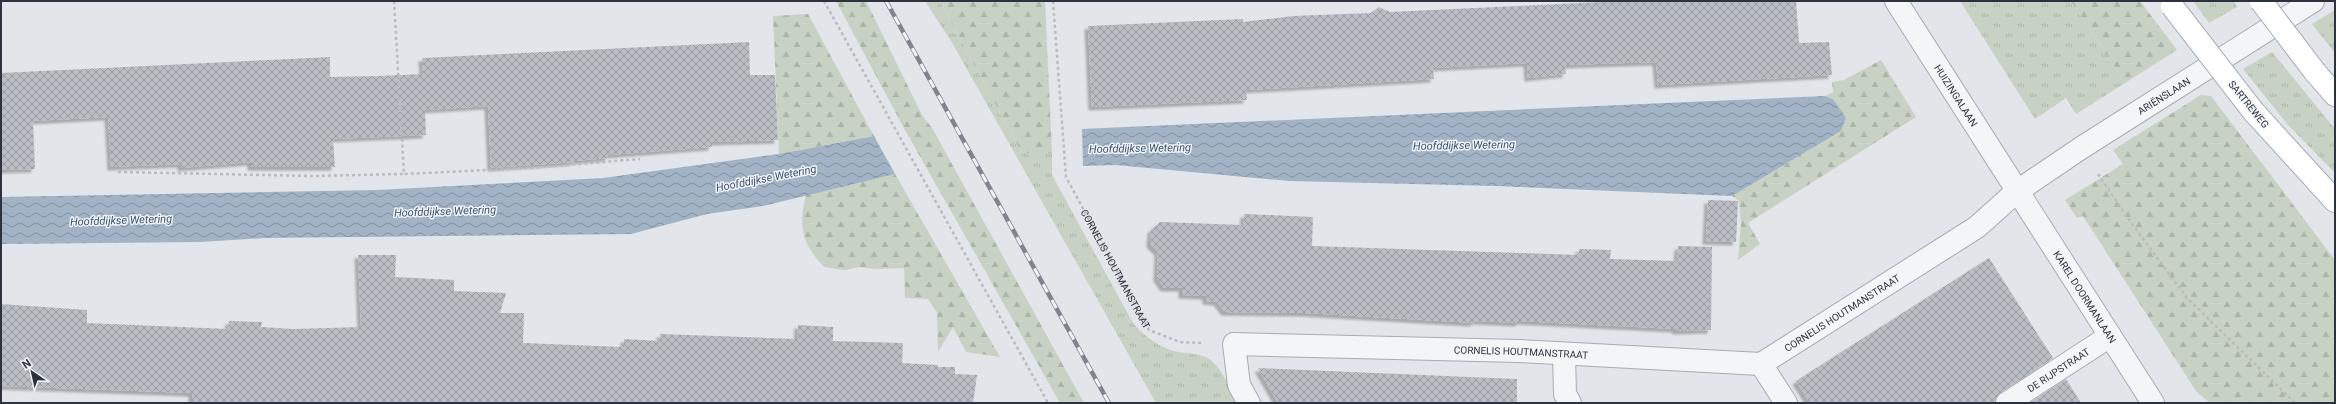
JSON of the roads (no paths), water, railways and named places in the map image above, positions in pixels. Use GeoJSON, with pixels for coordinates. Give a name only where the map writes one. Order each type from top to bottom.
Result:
{"type":"FeatureCollection","features":[{"type":"Feature","properties":{"kind":"main road"},"geometry":{"type":"LineString","coordinates":[[2261,1],[2315,72],[2335,95]]}},
{"type":"Feature","properties":{"kind":"main road","name":"SARTREWEG"},"geometry":{"type":"LineString","coordinates":[[2171,4],[2253,111],[2335,201]]}},
{"type":"Feature","properties":{"kind":"street","name":"HUIZINGALAAN"},"geometry":{"type":"LineString","coordinates":[[1896,1],[2016,192]]}},
{"type":"Feature","properties":{"kind":"street","name":"ARIËNSLAAN"},"geometry":{"type":"LineString","coordinates":[[2016,192],[2081,148],[2313,1]]}},
{"type":"Feature","properties":{"kind":"street","name":"KAREL DOORMANLAAN"},"geometry":{"type":"LineString","coordinates":[[2016,192],[2153,403]]}},
{"type":"Feature","properties":{"kind":"street","name":"CORNELIS HOUTMANSTRAAT"},"geometry":{"type":"LineString","coordinates":[[1249,403],[1239,385],[1234,344],[1519,351],[1564,355],[1761,364],[1977,227],[2016,192]]}},
{"type":"Feature","properties":{"kind":"street","name":"DE RIJPSTRAAT"},"geometry":{"type":"LineString","coordinates":[[2007,403],[2110,336]]}},
{"type":"Feature","properties":{"kind":"street"},"geometry":{"type":"LineString","coordinates":[[1564,355],[1565,394],[1570,403]]}},
{"type":"Feature","properties":{"kind":"street"},"geometry":{"type":"LineString","coordinates":[[1761,364],[1786,403]]}},
{"type":"Feature","properties":{"kind":"water","name":"Hoofddijkse Wetering"},"geometry":{"type":"Polygon","coordinates":[[[1825,96],[1833,99],[1846,118],[1841,131],[1732,196],[1496,186],[1289,181],[1116,165],[1083,166],[1082,129],[1825,96]]]}},
{"type":"Feature","properties":{"kind":"water","name":"Hoofddijkse Wetering"},"geometry":{"type":"Polygon","coordinates":[[[874,136],[895,174],[763,206],[707,214],[631,234],[264,238],[200,242],[1,244],[1,197],[377,190],[603,178],[779,154],[874,136]]]}},
{"type":"Feature","properties":{"kind":"railway"},"geometry":{"type":"LineString","coordinates":[[886,1],[1109,403]]}}]}
